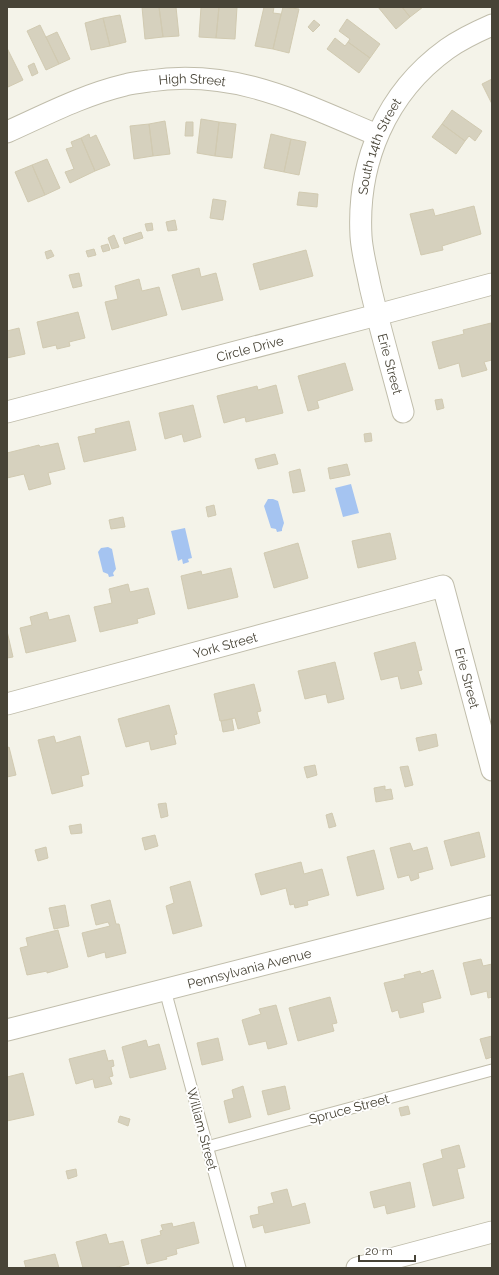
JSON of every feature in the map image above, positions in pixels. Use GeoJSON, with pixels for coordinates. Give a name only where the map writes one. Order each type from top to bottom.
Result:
{"type":"FeatureCollection","features":[{"type":"Feature","properties":{"kind":"street","name":"South 14th Street"},"geometry":{"type":"LineString","coordinates":[[377,315],[361,237],[361,202],[366,168],[377,135],[386,117],[402,93],[425,67],[447,49],[470,35],[492,25]]}},
{"type":"Feature","properties":{"kind":"street","name":"High Street"},"geometry":{"type":"LineString","coordinates":[[7,132],[82,98],[126,84],[164,79],[192,78],[231,82],[268,91],[377,135]]}},
{"type":"Feature","properties":{"kind":"street","name":"Circle Drive"},"geometry":{"type":"LineString","coordinates":[[7,412],[492,284]]}},
{"type":"Feature","properties":{"kind":"street","name":"Erie Street"},"geometry":{"type":"LineString","coordinates":[[377,315],[403,412]]}},
{"type":"Feature","properties":{"kind":"street","name":"Erie Street"},"geometry":{"type":"LineString","coordinates":[[443,586],[492,770]]}},
{"type":"Feature","properties":{"kind":"street","name":"York Street"},"geometry":{"type":"LineString","coordinates":[[7,704],[443,586]]}},
{"type":"Feature","properties":{"kind":"street","name":"Pennsylvania Avenue"},"geometry":{"type":"LineString","coordinates":[[7,1030],[492,906]]}},
{"type":"Feature","properties":{"kind":"street"},"geometry":{"type":"LineString","coordinates":[[357,1268],[492,1232]]}},
{"type":"Feature","properties":{"kind":"lane","name":"William Street"},"geometry":{"type":"LineString","coordinates":[[165,990],[206,1147],[240,1268]]}},
{"type":"Feature","properties":{"kind":"lane","name":"Spruce Street"},"geometry":{"type":"LineString","coordinates":[[206,1147],[492,1070]]}},
{"type":"Feature","properties":{"kind":"water"},"geometry":{"type":"Polygon","coordinates":[[[351,484],[359,513],[343,517],[335,488],[351,484]]]}},
{"type":"Feature","properties":{"kind":"water"},"geometry":{"type":"Polygon","coordinates":[[[268,499],[278,501],[284,523],[282,531],[277,532],[276,529],[271,528],[264,506],[268,499]]]}},
{"type":"Feature","properties":{"kind":"water"},"geometry":{"type":"Polygon","coordinates":[[[185,528],[192,558],[188,559],[189,562],[183,564],[182,559],[178,561],[171,531],[185,528]]]}},
{"type":"Feature","properties":{"kind":"water"},"geometry":{"type":"Polygon","coordinates":[[[108,547],[112,549],[116,569],[113,573],[114,576],[109,577],[108,574],[103,572],[98,552],[101,548],[108,547]]]}},
{"type":"Feature","properties":{"kind":"building"},"geometry":{"type":"Polygon","coordinates":[[[142,7],[159,7],[163,37],[145,39],[142,7]]]}},
{"type":"Feature","properties":{"kind":"building"},"geometry":{"type":"Polygon","coordinates":[[[159,7],[176,7],[179,36],[163,37],[159,7]]]}},
{"type":"Feature","properties":{"kind":"building"},"geometry":{"type":"Polygon","coordinates":[[[201,7],[219,7],[216,38],[199,37],[201,7]]]}},
{"type":"Feature","properties":{"kind":"building"},"geometry":{"type":"Polygon","coordinates":[[[219,7],[237,7],[235,39],[216,38],[219,7]]]}},
{"type":"Feature","properties":{"kind":"building"},"geometry":{"type":"Polygon","coordinates":[[[264,7],[274,7],[273,13],[281,14],[273,49],[255,46],[264,7]]]}},
{"type":"Feature","properties":{"kind":"building"},"geometry":{"type":"Polygon","coordinates":[[[283,7],[299,9],[289,53],[273,49],[283,7]]]}},
{"type":"Feature","properties":{"kind":"building"},"geometry":{"type":"Polygon","coordinates":[[[378,7],[402,7],[410,17],[396,29],[378,7]]]}},
{"type":"Feature","properties":{"kind":"building"},"geometry":{"type":"Polygon","coordinates":[[[402,7],[423,7],[410,17],[402,7]]]}},
{"type":"Feature","properties":{"kind":"building"},"geometry":{"type":"Polygon","coordinates":[[[120,15],[126,42],[110,46],[103,18],[120,15]]]}},
{"type":"Feature","properties":{"kind":"building"},"geometry":{"type":"Polygon","coordinates":[[[103,18],[110,46],[91,50],[85,23],[103,18]]]}},
{"type":"Feature","properties":{"kind":"building"},"geometry":{"type":"Polygon","coordinates":[[[347,19],[380,44],[370,58],[348,42],[350,39],[339,31],[347,19]]]}},
{"type":"Feature","properties":{"kind":"building"},"geometry":{"type":"Polygon","coordinates":[[[314,20],[320,25],[313,32],[308,27],[314,20]]]}},
{"type":"Feature","properties":{"kind":"building"},"geometry":{"type":"Polygon","coordinates":[[[40,25],[59,64],[46,70],[27,31],[40,25]]]}},
{"type":"Feature","properties":{"kind":"building"},"geometry":{"type":"Polygon","coordinates":[[[57,32],[70,59],[59,64],[46,37],[57,32]]]}},
{"type":"Feature","properties":{"kind":"building"},"geometry":{"type":"Polygon","coordinates":[[[335,38],[345,46],[348,42],[370,58],[359,73],[327,49],[335,38]]]}},
{"type":"Feature","properties":{"kind":"building"},"geometry":{"type":"Polygon","coordinates":[[[7,48],[23,80],[8,87],[7,84],[7,48]]]}},
{"type":"Feature","properties":{"kind":"building"},"geometry":{"type":"Polygon","coordinates":[[[34,63],[38,73],[32,76],[28,66],[34,63]]]}},
{"type":"Feature","properties":{"kind":"building"},"geometry":{"type":"Polygon","coordinates":[[[492,79],[492,104],[482,84],[492,79]]]}},
{"type":"Feature","properties":{"kind":"building"},"geometry":{"type":"Polygon","coordinates":[[[452,110],[482,131],[475,141],[469,136],[465,141],[442,124],[452,110]]]}},
{"type":"Feature","properties":{"kind":"building"},"geometry":{"type":"Polygon","coordinates":[[[201,119],[219,122],[215,156],[197,153],[201,119]]]}},
{"type":"Feature","properties":{"kind":"building"},"geometry":{"type":"Polygon","coordinates":[[[165,121],[170,154],[153,156],[149,124],[165,121]]]}},
{"type":"Feature","properties":{"kind":"building"},"geometry":{"type":"Polygon","coordinates":[[[186,122],[193,122],[193,136],[185,136],[186,122]]]}},
{"type":"Feature","properties":{"kind":"building"},"geometry":{"type":"Polygon","coordinates":[[[219,122],[236,124],[232,158],[215,156],[219,122]]]}},
{"type":"Feature","properties":{"kind":"building"},"geometry":{"type":"Polygon","coordinates":[[[149,124],[153,156],[134,159],[130,126],[149,124]]]}},
{"type":"Feature","properties":{"kind":"building"},"geometry":{"type":"Polygon","coordinates":[[[442,124],[465,141],[456,154],[432,137],[442,124]]]}},
{"type":"Feature","properties":{"kind":"building"},"geometry":{"type":"Polygon","coordinates":[[[89,134],[90,138],[96,135],[110,165],[95,171],[81,138],[89,134]]]}},
{"type":"Feature","properties":{"kind":"building"},"geometry":{"type":"Polygon","coordinates":[[[271,134],[291,139],[284,172],[264,168],[271,134]]]}},
{"type":"Feature","properties":{"kind":"building"},"geometry":{"type":"Polygon","coordinates":[[[81,138],[95,171],[70,183],[65,172],[74,169],[66,149],[73,147],[71,142],[81,138]]]}},
{"type":"Feature","properties":{"kind":"building"},"geometry":{"type":"Polygon","coordinates":[[[291,139],[306,142],[299,175],[284,172],[291,139]]]}},
{"type":"Feature","properties":{"kind":"building"},"geometry":{"type":"Polygon","coordinates":[[[47,159],[60,188],[45,195],[32,165],[47,159]]]}},
{"type":"Feature","properties":{"kind":"building"},"geometry":{"type":"Polygon","coordinates":[[[32,165],[45,195],[28,202],[15,172],[32,165]]]}},
{"type":"Feature","properties":{"kind":"building"},"geometry":{"type":"Polygon","coordinates":[[[299,192],[318,194],[317,207],[297,205],[299,192]]]}},
{"type":"Feature","properties":{"kind":"building"},"geometry":{"type":"Polygon","coordinates":[[[213,199],[226,201],[223,220],[210,218],[213,199]]]}},
{"type":"Feature","properties":{"kind":"building"},"geometry":{"type":"Polygon","coordinates":[[[474,206],[481,234],[442,246],[443,250],[421,255],[410,214],[433,209],[435,216],[474,206]]]}},
{"type":"Feature","properties":{"kind":"building"},"geometry":{"type":"Polygon","coordinates":[[[175,220],[177,230],[168,231],[166,222],[175,220]]]}},
{"type":"Feature","properties":{"kind":"building"},"geometry":{"type":"Polygon","coordinates":[[[152,223],[153,230],[147,231],[145,224],[152,223]]]}},
{"type":"Feature","properties":{"kind":"building"},"geometry":{"type":"Polygon","coordinates":[[[141,232],[143,238],[125,244],[123,238],[141,232]]]}},
{"type":"Feature","properties":{"kind":"building"},"geometry":{"type":"Polygon","coordinates":[[[114,235],[119,247],[112,249],[108,238],[114,235]]]}},
{"type":"Feature","properties":{"kind":"building"},"geometry":{"type":"Polygon","coordinates":[[[108,244],[110,250],[103,252],[101,246],[108,244]]]}},
{"type":"Feature","properties":{"kind":"building"},"geometry":{"type":"Polygon","coordinates":[[[94,249],[96,255],[88,257],[86,251],[94,249]]]}},
{"type":"Feature","properties":{"kind":"building"},"geometry":{"type":"Polygon","coordinates":[[[51,250],[54,256],[47,259],[45,252],[51,250]]]}},
{"type":"Feature","properties":{"kind":"building"},"geometry":{"type":"Polygon","coordinates":[[[306,250],[313,276],[260,290],[253,264],[306,250]]]}},
{"type":"Feature","properties":{"kind":"building"},"geometry":{"type":"Polygon","coordinates":[[[199,268],[201,277],[216,273],[223,300],[182,310],[172,275],[199,268]]]}},
{"type":"Feature","properties":{"kind":"building"},"geometry":{"type":"Polygon","coordinates":[[[79,273],[82,286],[73,288],[69,275],[79,273]]]}},
{"type":"Feature","properties":{"kind":"building"},"geometry":{"type":"Polygon","coordinates":[[[139,279],[142,291],[159,287],[167,315],[112,330],[105,302],[118,299],[115,286],[139,279]]]}},
{"type":"Feature","properties":{"kind":"building"},"geometry":{"type":"Polygon","coordinates":[[[78,312],[85,338],[69,342],[70,346],[57,349],[56,345],[43,348],[37,322],[78,312]]]}},
{"type":"Feature","properties":{"kind":"building"},"geometry":{"type":"Polygon","coordinates":[[[491,323],[492,360],[484,362],[487,370],[462,377],[459,363],[439,369],[432,342],[464,334],[463,330],[491,323]]]}},
{"type":"Feature","properties":{"kind":"building"},"geometry":{"type":"Polygon","coordinates":[[[19,328],[25,354],[7,358],[7,331],[19,328]]]}},
{"type":"Feature","properties":{"kind":"building"},"geometry":{"type":"Polygon","coordinates":[[[345,363],[353,390],[317,401],[319,408],[308,411],[298,376],[345,363]]]}},
{"type":"Feature","properties":{"kind":"building"},"geometry":{"type":"Polygon","coordinates":[[[276,385],[283,413],[246,422],[245,417],[224,423],[217,396],[257,386],[258,390],[276,385]]]}},
{"type":"Feature","properties":{"kind":"building"},"geometry":{"type":"Polygon","coordinates":[[[442,399],[444,408],[437,410],[435,400],[442,399]]]}},
{"type":"Feature","properties":{"kind":"building"},"geometry":{"type":"Polygon","coordinates":[[[193,405],[201,437],[184,442],[182,434],[165,439],[159,413],[193,405]]]}},
{"type":"Feature","properties":{"kind":"building"},"geometry":{"type":"Polygon","coordinates":[[[129,421],[136,450],[84,462],[78,437],[96,433],[95,429],[129,421]]]}},
{"type":"Feature","properties":{"kind":"building"},"geometry":{"type":"Polygon","coordinates":[[[371,433],[372,441],[365,442],[364,434],[371,433]]]}},
{"type":"Feature","properties":{"kind":"building"},"geometry":{"type":"Polygon","coordinates":[[[58,443],[65,469],[48,473],[51,484],[29,490],[24,474],[7,478],[7,453],[39,445],[40,447],[58,443]]]}},
{"type":"Feature","properties":{"kind":"building"},"geometry":{"type":"Polygon","coordinates":[[[275,454],[278,464],[258,469],[255,459],[275,454]]]}},
{"type":"Feature","properties":{"kind":"building"},"geometry":{"type":"Polygon","coordinates":[[[347,464],[350,475],[330,479],[328,468],[347,464]]]}},
{"type":"Feature","properties":{"kind":"building"},"geometry":{"type":"Polygon","coordinates":[[[300,469],[305,491],[293,493],[289,472],[300,469]]]}},
{"type":"Feature","properties":{"kind":"building"},"geometry":{"type":"Polygon","coordinates":[[[214,505],[216,515],[208,517],[206,507],[214,505]]]}},
{"type":"Feature","properties":{"kind":"building"},"geometry":{"type":"Polygon","coordinates":[[[123,517],[125,527],[111,529],[109,520],[123,517]]]}},
{"type":"Feature","properties":{"kind":"building"},"geometry":{"type":"Polygon","coordinates":[[[390,533],[396,559],[358,568],[352,541],[390,533]]]}},
{"type":"Feature","properties":{"kind":"building"},"geometry":{"type":"Polygon","coordinates":[[[298,543],[308,578],[274,588],[264,553],[298,543]]]}},
{"type":"Feature","properties":{"kind":"building"},"geometry":{"type":"Polygon","coordinates":[[[231,568],[238,597],[188,609],[181,576],[201,571],[202,575],[231,568]]]}},
{"type":"Feature","properties":{"kind":"building"},"geometry":{"type":"Polygon","coordinates":[[[128,584],[130,592],[148,588],[155,614],[137,619],[138,623],[100,632],[94,607],[112,603],[109,589],[128,584]]]}},
{"type":"Feature","properties":{"kind":"building"},"geometry":{"type":"Polygon","coordinates":[[[47,612],[49,620],[69,615],[76,641],[26,653],[20,628],[32,625],[30,617],[47,612]]]}},
{"type":"Feature","properties":{"kind":"building"},"geometry":{"type":"Polygon","coordinates":[[[7,631],[13,657],[7,658],[7,631]]]}},
{"type":"Feature","properties":{"kind":"building"},"geometry":{"type":"Polygon","coordinates":[[[415,642],[422,670],[418,671],[422,684],[401,689],[398,676],[381,680],[374,653],[415,642]]]}},
{"type":"Feature","properties":{"kind":"building"},"geometry":{"type":"Polygon","coordinates":[[[335,662],[344,699],[328,703],[326,694],[305,699],[298,671],[335,662]]]}},
{"type":"Feature","properties":{"kind":"building"},"geometry":{"type":"Polygon","coordinates":[[[254,684],[261,711],[257,712],[260,723],[238,729],[235,718],[220,721],[214,694],[254,684]]]}},
{"type":"Feature","properties":{"kind":"building"},"geometry":{"type":"Polygon","coordinates":[[[169,705],[177,734],[174,735],[176,744],[151,750],[149,741],[126,747],[118,719],[169,705]]]}},
{"type":"Feature","properties":{"kind":"building"},"geometry":{"type":"Polygon","coordinates":[[[232,719],[234,730],[223,732],[221,721],[232,719]]]}},
{"type":"Feature","properties":{"kind":"building"},"geometry":{"type":"Polygon","coordinates":[[[436,734],[438,746],[419,751],[416,738],[436,734]]]}},
{"type":"Feature","properties":{"kind":"building"},"geometry":{"type":"Polygon","coordinates":[[[54,736],[56,743],[80,736],[89,774],[81,776],[83,786],[52,794],[38,740],[54,736]]]}},
{"type":"Feature","properties":{"kind":"building"},"geometry":{"type":"Polygon","coordinates":[[[9,747],[16,775],[7,777],[7,748],[9,747]]]}},
{"type":"Feature","properties":{"kind":"building"},"geometry":{"type":"Polygon","coordinates":[[[315,765],[317,775],[307,778],[304,767],[315,765]]]}},
{"type":"Feature","properties":{"kind":"building"},"geometry":{"type":"Polygon","coordinates":[[[408,766],[413,785],[405,787],[400,767],[408,766]]]}},
{"type":"Feature","properties":{"kind":"building"},"geometry":{"type":"Polygon","coordinates":[[[385,786],[385,790],[391,789],[393,799],[376,802],[374,788],[385,786]]]}},
{"type":"Feature","properties":{"kind":"building"},"geometry":{"type":"Polygon","coordinates":[[[166,803],[168,816],[161,818],[158,804],[166,803]]]}},
{"type":"Feature","properties":{"kind":"building"},"geometry":{"type":"Polygon","coordinates":[[[332,813],[336,826],[329,828],[326,815],[332,813]]]}},
{"type":"Feature","properties":{"kind":"building"},"geometry":{"type":"Polygon","coordinates":[[[81,824],[82,833],[71,834],[69,826],[81,824]]]}},
{"type":"Feature","properties":{"kind":"building"},"geometry":{"type":"Polygon","coordinates":[[[479,832],[485,857],[451,866],[444,841],[479,832]]]}},
{"type":"Feature","properties":{"kind":"building"},"geometry":{"type":"Polygon","coordinates":[[[155,835],[158,846],[145,850],[142,838],[155,835]]]}},
{"type":"Feature","properties":{"kind":"building"},"geometry":{"type":"Polygon","coordinates":[[[410,843],[413,851],[427,847],[433,869],[418,873],[419,878],[411,881],[409,875],[398,878],[390,848],[410,843]]]}},
{"type":"Feature","properties":{"kind":"building"},"geometry":{"type":"Polygon","coordinates":[[[46,847],[48,858],[38,861],[35,850],[46,847]]]}},
{"type":"Feature","properties":{"kind":"building"},"geometry":{"type":"Polygon","coordinates":[[[374,850],[384,889],[357,896],[347,857],[374,850]]]}},
{"type":"Feature","properties":{"kind":"building"},"geometry":{"type":"Polygon","coordinates":[[[301,862],[304,874],[322,869],[329,895],[307,901],[308,905],[295,908],[294,904],[290,905],[286,888],[261,895],[255,874],[301,862]]]}},
{"type":"Feature","properties":{"kind":"building"},"geometry":{"type":"Polygon","coordinates":[[[190,881],[202,926],[173,934],[166,906],[174,903],[170,887],[190,881]]]}},
{"type":"Feature","properties":{"kind":"building"},"geometry":{"type":"Polygon","coordinates":[[[110,900],[116,924],[119,924],[126,953],[106,958],[105,952],[88,957],[82,933],[110,926],[108,922],[96,925],[91,905],[110,900]]]}},
{"type":"Feature","properties":{"kind":"building"},"geometry":{"type":"Polygon","coordinates":[[[65,905],[69,926],[54,929],[49,908],[65,905]]]}},
{"type":"Feature","properties":{"kind":"building"},"geometry":{"type":"Polygon","coordinates":[[[58,930],[68,967],[47,973],[47,971],[27,975],[20,948],[28,946],[26,938],[58,930]]]}},
{"type":"Feature","properties":{"kind":"building"},"geometry":{"type":"Polygon","coordinates":[[[481,959],[483,966],[492,964],[492,997],[488,998],[487,991],[471,995],[463,963],[481,959]]]}},
{"type":"Feature","properties":{"kind":"building"},"geometry":{"type":"Polygon","coordinates":[[[433,970],[441,998],[422,1003],[424,1012],[400,1018],[398,1010],[392,1012],[384,983],[405,978],[404,975],[420,971],[421,974],[433,970]]]}},
{"type":"Feature","properties":{"kind":"building"},"geometry":{"type":"Polygon","coordinates":[[[330,997],[337,1023],[332,1024],[334,1031],[298,1041],[289,1008],[330,997]]]}},
{"type":"Feature","properties":{"kind":"building"},"geometry":{"type":"Polygon","coordinates":[[[276,1005],[287,1044],[268,1049],[266,1041],[249,1045],[242,1020],[261,1014],[259,1009],[276,1005]]]}},
{"type":"Feature","properties":{"kind":"building"},"geometry":{"type":"Polygon","coordinates":[[[492,1036],[492,1057],[486,1059],[480,1039],[492,1036]]]}},
{"type":"Feature","properties":{"kind":"building"},"geometry":{"type":"Polygon","coordinates":[[[218,1038],[223,1060],[202,1065],[197,1043],[218,1038]]]}},
{"type":"Feature","properties":{"kind":"building"},"geometry":{"type":"Polygon","coordinates":[[[146,1040],[148,1047],[159,1044],[166,1069],[130,1078],[122,1047],[146,1040]]]}},
{"type":"Feature","properties":{"kind":"building"},"geometry":{"type":"Polygon","coordinates":[[[105,1050],[108,1061],[113,1060],[114,1066],[111,1067],[113,1076],[109,1077],[112,1084],[95,1088],[93,1079],[76,1084],[69,1059],[105,1050]]]}},
{"type":"Feature","properties":{"kind":"building"},"geometry":{"type":"Polygon","coordinates":[[[23,1073],[34,1115],[7,1121],[7,1077],[23,1073]]]}},
{"type":"Feature","properties":{"kind":"building"},"geometry":{"type":"Polygon","coordinates":[[[243,1086],[251,1117],[229,1123],[224,1101],[234,1098],[232,1090],[243,1086]]]}},
{"type":"Feature","properties":{"kind":"building"},"geometry":{"type":"Polygon","coordinates":[[[285,1086],[290,1109],[268,1115],[262,1091],[285,1086]]]}},
{"type":"Feature","properties":{"kind":"building"},"geometry":{"type":"Polygon","coordinates":[[[408,1106],[410,1114],[401,1116],[399,1108],[408,1106]]]}},
{"type":"Feature","properties":{"kind":"building"},"geometry":{"type":"Polygon","coordinates":[[[120,1116],[130,1119],[128,1126],[118,1122],[120,1116]]]}},
{"type":"Feature","properties":{"kind":"building"},"geometry":{"type":"Polygon","coordinates":[[[459,1145],[465,1167],[457,1169],[464,1198],[433,1206],[423,1164],[443,1158],[441,1150],[459,1145]]]}},
{"type":"Feature","properties":{"kind":"building"},"geometry":{"type":"Polygon","coordinates":[[[76,1169],[77,1176],[68,1179],[66,1171],[76,1169]]]}},
{"type":"Feature","properties":{"kind":"building"},"geometry":{"type":"Polygon","coordinates":[[[410,1182],[415,1207],[387,1214],[385,1205],[374,1208],[370,1192],[410,1182]]]}},
{"type":"Feature","properties":{"kind":"building"},"geometry":{"type":"Polygon","coordinates":[[[287,1189],[292,1207],[305,1203],[310,1223],[265,1233],[263,1225],[253,1228],[250,1216],[259,1214],[258,1207],[274,1203],[271,1193],[287,1189]]]}},
{"type":"Feature","properties":{"kind":"building"},"geometry":{"type":"Polygon","coordinates":[[[194,1222],[199,1243],[176,1249],[177,1254],[166,1257],[167,1259],[147,1264],[141,1240],[161,1235],[160,1231],[163,1230],[161,1225],[172,1223],[173,1227],[194,1222]]]}},
{"type":"Feature","properties":{"kind":"building"},"geometry":{"type":"Polygon","coordinates":[[[106,1234],[109,1244],[123,1241],[129,1264],[114,1268],[83,1268],[76,1242],[106,1234]]]}},
{"type":"Feature","properties":{"kind":"building"},"geometry":{"type":"Polygon","coordinates":[[[55,1254],[59,1268],[26,1268],[24,1261],[55,1254]]]}}]}
